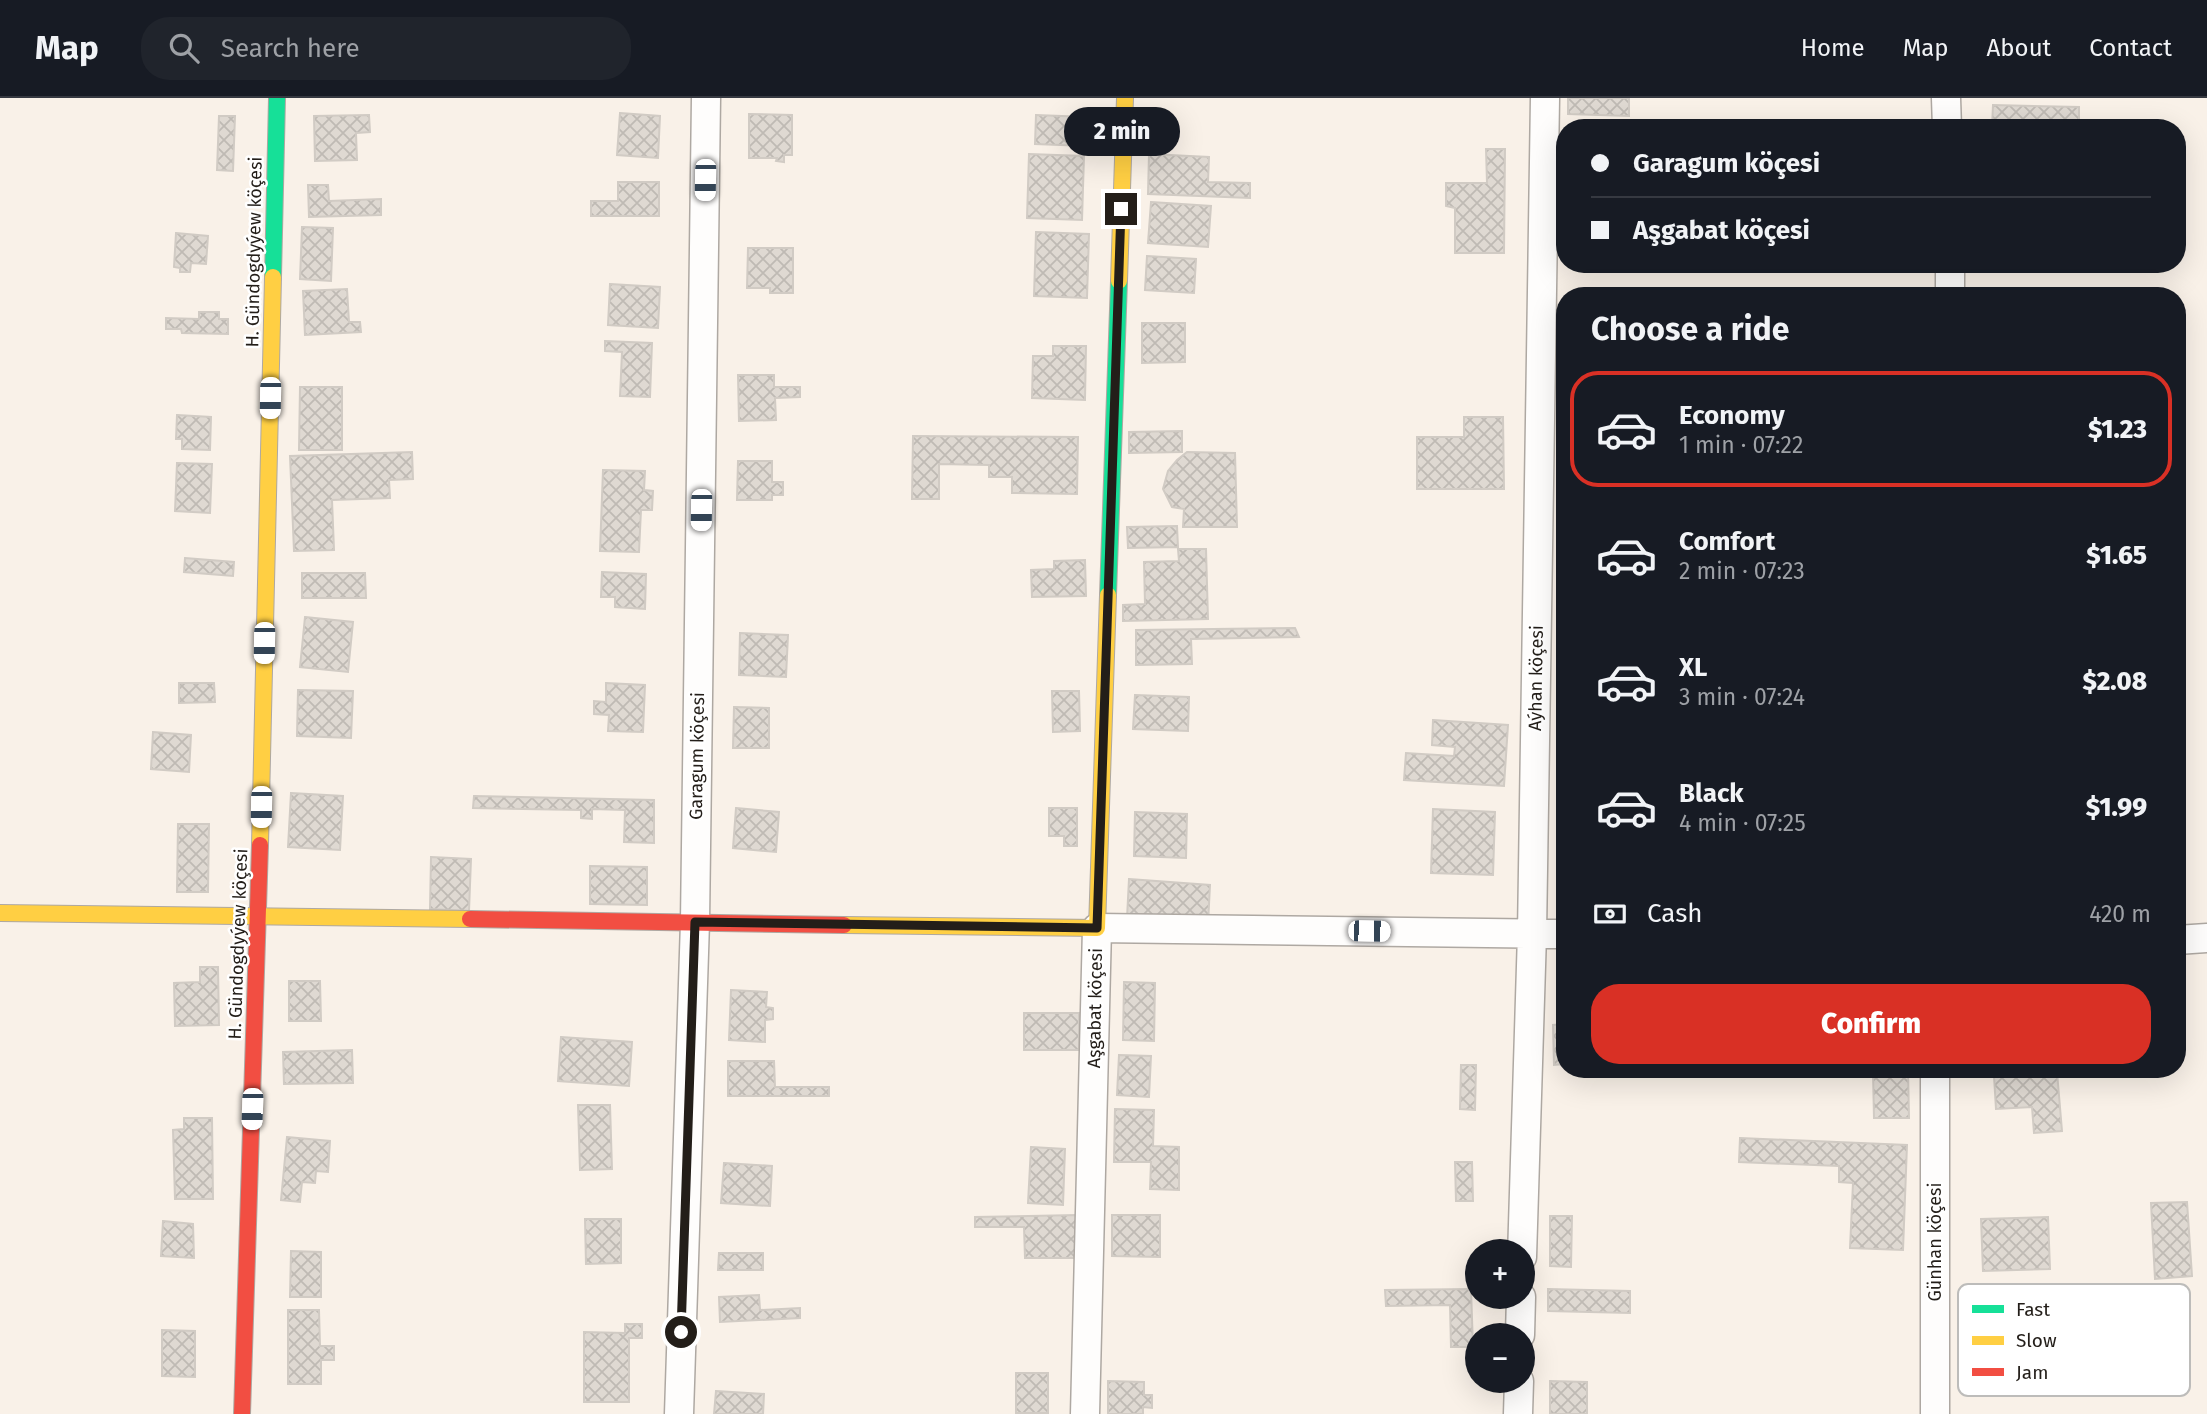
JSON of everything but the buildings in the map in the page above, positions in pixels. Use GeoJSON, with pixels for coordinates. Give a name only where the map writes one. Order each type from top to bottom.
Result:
{"type":"FeatureCollection","features":[{"type":"Feature","properties":{"kind":"street","name":"H. Gündogdyýew köçesi"},"geometry":{"type":"LineString","coordinates":[[243,1414],[258,916],[277,98]]}},
{"type":"Feature","properties":{"kind":"street","name":"Garagum köçesi"},"geometry":{"type":"LineString","coordinates":[[679,1414],[695,922],[706,98]]}},
{"type":"Feature","properties":{"kind":"street","name":"Aşgabat köçesi"},"geometry":{"type":"LineString","coordinates":[[1085,1414],[1097,928],[1125,98]]}},
{"type":"Feature","properties":{"kind":"street","name":"Aýhan köçesi"},"geometry":{"type":"LineString","coordinates":[[1523,1239],[1532,934],[1545,98]]}},
{"type":"Feature","properties":{"kind":"street"},"geometry":{"type":"LineString","coordinates":[[1946,98],[1947,119]]}},
{"type":"Feature","properties":{"kind":"street"},"geometry":{"type":"LineString","coordinates":[[0,914],[1556,934]]}},
{"type":"Feature","properties":{"kind":"street"},"geometry":{"type":"LineString","coordinates":[[2186,940],[2207,939]]}},
{"type":"Feature","properties":{"kind":"street","name":"Günhan köçesi"},"geometry":{"type":"LineString","coordinates":[[1935,1078],[1935,1414]]}},
{"type":"Feature","properties":{"kind":"street"},"geometry":{"type":"LineString","coordinates":[[1518,1414],[1519,1393]]}},
{"type":"Feature","properties":{"kind":"traffic: fast"},"geometry":{"type":"LineString","coordinates":[[273,277],[277,98]]}},
{"type":"Feature","properties":{"kind":"traffic: fast"},"geometry":{"type":"LineString","coordinates":[[1108,595],[1119,281]]}},
{"type":"Feature","properties":{"kind":"traffic: slow"},"geometry":{"type":"LineString","coordinates":[[1119,281],[1125,98]]}},
{"type":"Feature","properties":{"kind":"traffic: slow"},"geometry":{"type":"LineString","coordinates":[[260,845],[273,277]]}},
{"type":"Feature","properties":{"kind":"traffic: slow"},"geometry":{"type":"LineString","coordinates":[[844,925],[1097,928],[1108,595]]}},
{"type":"Feature","properties":{"kind":"traffic: slow"},"geometry":{"type":"LineString","coordinates":[[0,913],[470,919]]}},
{"type":"Feature","properties":{"kind":"traffic: jam"},"geometry":{"type":"LineString","coordinates":[[242,1414],[260,845]]}},
{"type":"Feature","properties":{"kind":"traffic: jam"},"geometry":{"type":"LineString","coordinates":[[470,919],[844,925]]}},
{"type":"Feature","properties":{"kind":"route"},"geometry":{"type":"LineString","coordinates":[[681,1332],[695,922],[1097,928],[1121,209]]}}]}
